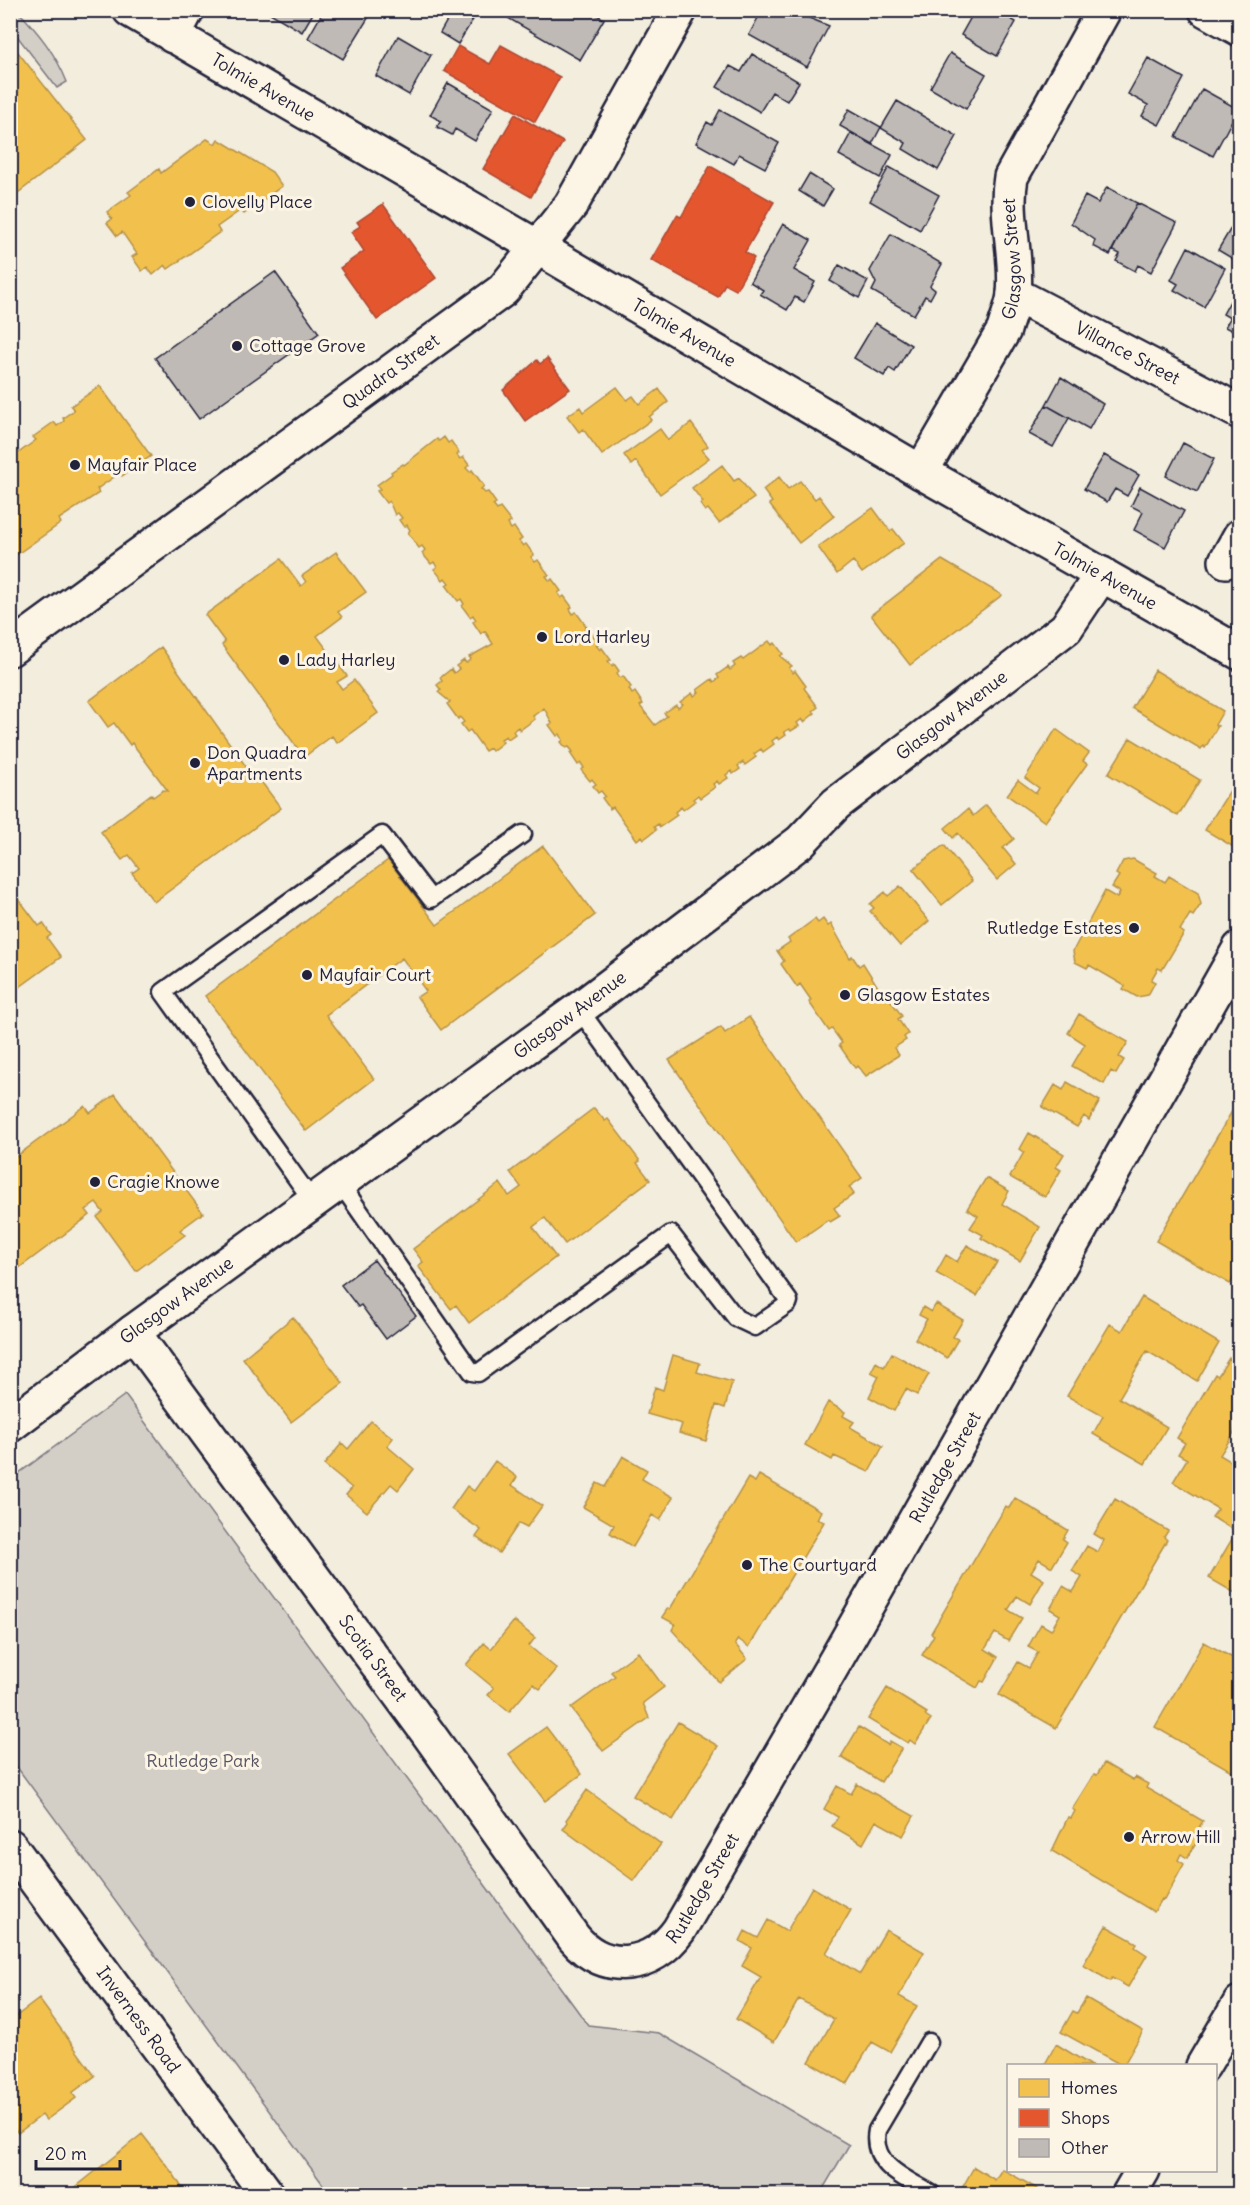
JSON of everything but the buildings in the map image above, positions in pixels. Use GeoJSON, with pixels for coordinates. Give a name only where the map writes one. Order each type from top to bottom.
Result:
{"type":"FeatureCollection","features":[{"type":"Feature","properties":{"kind":"street","name":"Tolmie Avenue"},"geometry":{"type":"LineString","coordinates":[[130,10],[180,23],[539,248],[921,472],[1239,653]]}},
{"type":"Feature","properties":{"kind":"street","name":"Quadra Street"},"geometry":{"type":"LineString","coordinates":[[10,649],[503,290],[572,205],[680,10]]}},
{"type":"Feature","properties":{"kind":"street","name":"Glasgow Street"},"geometry":{"type":"LineString","coordinates":[[921,472],[1004,330],[1014,294],[1007,195],[1011,177],[1104,10]]}},
{"type":"Feature","properties":{"kind":"street"},"geometry":{"type":"LineString","coordinates":[[1206,10],[1239,29]]}},
{"type":"Feature","properties":{"kind":"street","name":"Villance Street"},"geometry":{"type":"LineString","coordinates":[[1014,294],[1239,412]]}},
{"type":"Feature","properties":{"kind":"street","name":"Glasgow Avenue"},"geometry":{"type":"LineString","coordinates":[[10,1425],[133,1332],[579,1009],[800,842],[836,804],[1066,628],[1101,574]]}},
{"type":"Feature","properties":{"kind":"street","name":"Rutledge Street"},"geometry":{"type":"LineString","coordinates":[[627,1964],[656,1954],[679,1930],[843,1647],[1239,948]]}},
{"type":"Feature","properties":{"kind":"street","name":"Scotia Street"},"geometry":{"type":"LineString","coordinates":[[133,1332],[427,1732],[574,1938],[597,1957],[627,1964]]}},
{"type":"Feature","properties":{"kind":"street","name":"Inverness Road"},"geometry":{"type":"LineString","coordinates":[[10,1846],[267,2194]]}},
{"type":"Feature","properties":{"kind":"street"},"geometry":{"type":"LineString","coordinates":[[1205,2064],[1232,2035],[1239,2002]]}},
{"type":"Feature","properties":{"kind":"street"},"geometry":{"type":"LineString","coordinates":[[1129,2194],[1142,2172]]}},
{"type":"Feature","properties":{"kind":"lane"},"geometry":{"type":"LineString","coordinates":[[314,1203],[163,992],[382,835],[431,899],[523,834]]}},
{"type":"Feature","properties":{"kind":"lane"},"geometry":{"type":"LineString","coordinates":[[340,1183],[472,1372],[478,1373],[671,1234],[675,1236],[736,1318],[755,1327],[789,1301],[579,1009]]}},
{"type":"Feature","properties":{"kind":"lane"},"geometry":{"type":"LineString","coordinates":[[929,2042],[877,2130],[875,2140],[879,2157],[892,2171],[932,2194]]}},
{"type":"Feature","properties":{"kind":"green space"},"geometry":{"type":"Polygon","coordinates":[[[11,10],[18,11],[39,35],[58,62],[67,82],[57,88],[11,28],[11,10]]]}},
{"type":"Feature","properties":{"kind":"green space","name":"Rutledge Park"},"geometry":{"type":"Polygon","coordinates":[[[125,1395],[588,2025],[659,2033],[849,2145],[820,2194],[330,2194],[11,1759],[11,1479],[125,1395]]]}},
{"type":"Feature","properties":{"kind":"place","name":"Clovelly Place"},"geometry":{"type":"Point","coordinates":[190,202]}},
{"type":"Feature","properties":{"kind":"place","name":"Cottage Grove"},"geometry":{"type":"Point","coordinates":[237,346]}},
{"type":"Feature","properties":{"kind":"place","name":"Mayfair Place"},"geometry":{"type":"Point","coordinates":[75,465]}},
{"type":"Feature","properties":{"kind":"place","name":"Lord Harley"},"geometry":{"type":"Point","coordinates":[542,637]}},
{"type":"Feature","properties":{"kind":"place","name":"Lady Harley"},"geometry":{"type":"Point","coordinates":[284,660]}},
{"type":"Feature","properties":{"kind":"place","name":"Don Quadra Apartments"},"geometry":{"type":"Point","coordinates":[195,763]}},
{"type":"Feature","properties":{"kind":"place","name":"Rutledge Estates"},"geometry":{"type":"Point","coordinates":[1134,928]}},
{"type":"Feature","properties":{"kind":"place","name":"Mayfair Court"},"geometry":{"type":"Point","coordinates":[307,975]}},
{"type":"Feature","properties":{"kind":"place","name":"Glasgow Estates"},"geometry":{"type":"Point","coordinates":[845,995]}},
{"type":"Feature","properties":{"kind":"place","name":"Cragie Knowe"},"geometry":{"type":"Point","coordinates":[95,1182]}},
{"type":"Feature","properties":{"kind":"place","name":"The Courtyard"},"geometry":{"type":"Point","coordinates":[747,1565]}},
{"type":"Feature","properties":{"kind":"place","name":"Arrow Hill"},"geometry":{"type":"Point","coordinates":[1129,1837]}}]}
